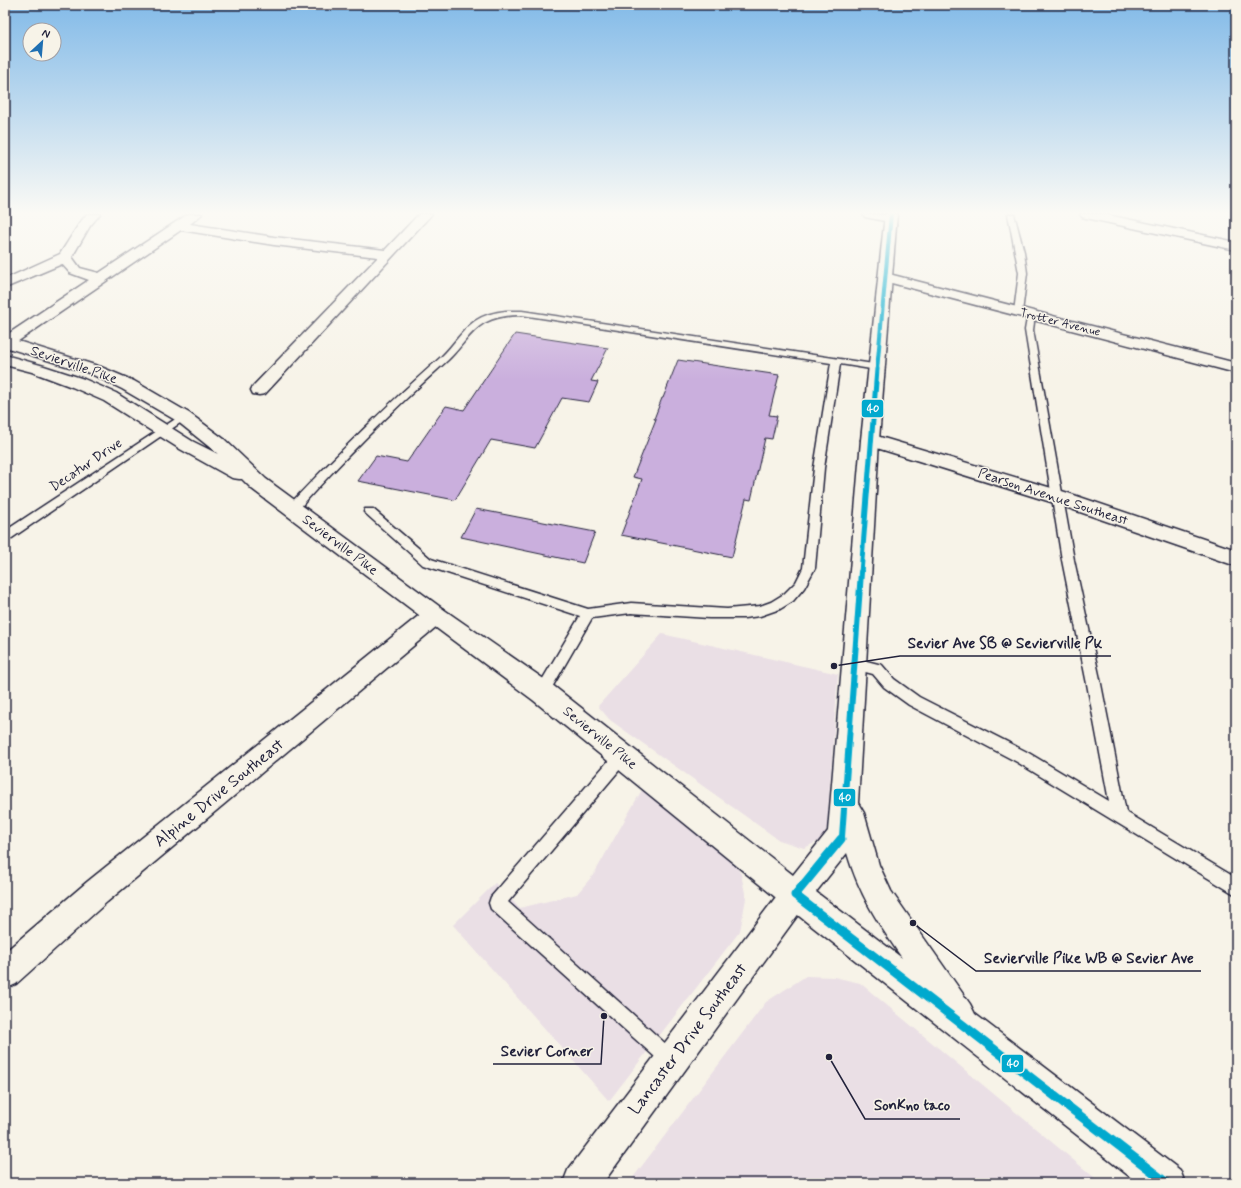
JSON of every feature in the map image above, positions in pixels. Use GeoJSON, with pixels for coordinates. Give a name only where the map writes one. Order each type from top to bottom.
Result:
{"type":"FeatureCollection","features":[{"type":"Feature","properties":{"kind":"street"},"geometry":{"type":"LineString","coordinates":[[5,284],[37,269]]}},
{"type":"Feature","properties":{"kind":"street"},"geometry":{"type":"LineString","coordinates":[[73,269],[78,273],[100,278]]}},
{"type":"Feature","properties":{"kind":"street"},"geometry":{"type":"LineString","coordinates":[[5,343],[113,269]]}},
{"type":"Feature","properties":{"kind":"street"},"geometry":{"type":"LineString","coordinates":[[259,390],[374,269]]}},
{"type":"Feature","properties":{"kind":"street","name":"Lancaster Drive Southeast"},"geometry":{"type":"LineString","coordinates":[[581,1183],[795,895],[842,837],[870,440],[886,269]]}},
{"type":"Feature","properties":{"kind":"street","name":"Trotter Avenue"},"geometry":{"type":"LineString","coordinates":[[885,277],[1236,368]]}},
{"type":"Feature","properties":{"kind":"street","name":"Sevierville Pike"},"geometry":{"type":"LineString","coordinates":[[5,343],[56,356],[95,370],[128,385],[183,417],[218,443],[259,484],[435,615],[542,692],[795,895],[1167,1183]]}},
{"type":"Feature","properties":{"kind":"street","name":"Sevierville Pike"},"geometry":{"type":"LineString","coordinates":[[5,360],[38,369],[78,383],[110,397],[186,445],[259,484]]}},
{"type":"Feature","properties":{"kind":"street","name":"Pearson Avenue Southeast"},"geometry":{"type":"LineString","coordinates":[[870,440],[1058,497],[1236,558]]}},
{"type":"Feature","properties":{"kind":"street","name":"Alpine Drive Southeast"},"geometry":{"type":"LineString","coordinates":[[5,973],[103,887],[435,615]]}},
{"type":"Feature","properties":{"kind":"street"},"geometry":{"type":"LineString","coordinates":[[845,795],[866,869],[881,901],[968,1029]]}},
{"type":"Feature","properties":{"kind":"lane"},"geometry":{"type":"LineString","coordinates":[[1022,269],[1025,314],[1068,560],[1094,684],[1119,816]]}},
{"type":"Feature","properties":{"kind":"lane"},"geometry":{"type":"LineString","coordinates":[[292,509],[352,445],[456,348],[470,330],[481,321],[506,312],[522,313],[877,367]]}},
{"type":"Feature","properties":{"kind":"lane"},"geometry":{"type":"LineString","coordinates":[[369,512],[427,562],[588,614],[629,608],[734,615],[760,612],[779,604],[793,594],[804,581],[809,568],[819,468],[836,361]]}},
{"type":"Feature","properties":{"kind":"lane","name":"Decatur Drive"},"geometry":{"type":"LineString","coordinates":[[5,537],[183,417]]}},
{"type":"Feature","properties":{"kind":"lane"},"geometry":{"type":"LineString","coordinates":[[542,692],[588,614]]}},
{"type":"Feature","properties":{"kind":"lane"},"geometry":{"type":"LineString","coordinates":[[855,664],[877,669],[889,683],[914,701],[1022,757],[1236,887]]}},
{"type":"Feature","properties":{"kind":"lane"},"geometry":{"type":"LineString","coordinates":[[622,756],[496,903],[672,1061]]}},
{"type":"Feature","properties":{"kind":"shaded area"},"geometry":{"type":"Polygon","coordinates":[[[662,634],[838,674],[827,827],[823,839],[804,848],[779,840],[610,720],[598,706],[662,634]]]}},
{"type":"Feature","properties":{"kind":"shaded area"},"geometry":{"type":"Polygon","coordinates":[[[643,788],[727,851],[741,874],[746,898],[740,931],[609,1101],[453,925],[495,883],[520,908],[577,894],[594,874],[643,788]]]}},
{"type":"Feature","properties":{"kind":"shaded area"},"geometry":{"type":"Polygon","coordinates":[[[806,976],[834,977],[860,983],[1101,1183],[636,1183],[632,1179],[766,1002],[806,976]]]}},
{"type":"Feature","properties":{"kind":"building"},"geometry":{"type":"Polygon","coordinates":[[[515,334],[608,348],[591,381],[598,382],[589,402],[562,398],[535,448],[491,440],[455,500],[358,481],[376,456],[407,462],[446,406],[464,410],[515,334]]]}},
{"type":"Feature","properties":{"kind":"building"},"geometry":{"type":"Polygon","coordinates":[[[678,360],[779,375],[769,415],[777,416],[772,439],[765,438],[751,500],[746,499],[732,557],[621,535],[642,479],[633,477],[656,419],[654,419],[662,398],[678,360]]]}},
{"type":"Feature","properties":{"kind":"building"},"geometry":{"type":"Polygon","coordinates":[[[476,509],[595,532],[583,563],[461,537],[476,509]]]}},
{"type":"Feature","properties":{"kind":"transit line","name":"40"},"geometry":{"type":"LineString","coordinates":[[886,269],[870,440],[842,837],[795,895],[1167,1183]]}},
{"type":"Feature","properties":{"kind":"place","name":"Sevier Ave SB @ Sevierville Pk"},"geometry":{"type":"Point","coordinates":[834,666]}},
{"type":"Feature","properties":{"kind":"place","name":"Sevierville Pike WB @ Sevier Ave"},"geometry":{"type":"Point","coordinates":[913,923]}},
{"type":"Feature","properties":{"kind":"place","name":"Sevier Corner"},"geometry":{"type":"Point","coordinates":[604,1016]}},
{"type":"Feature","properties":{"kind":"place","name":"SonKno taco"},"geometry":{"type":"Point","coordinates":[829,1057]}}]}
